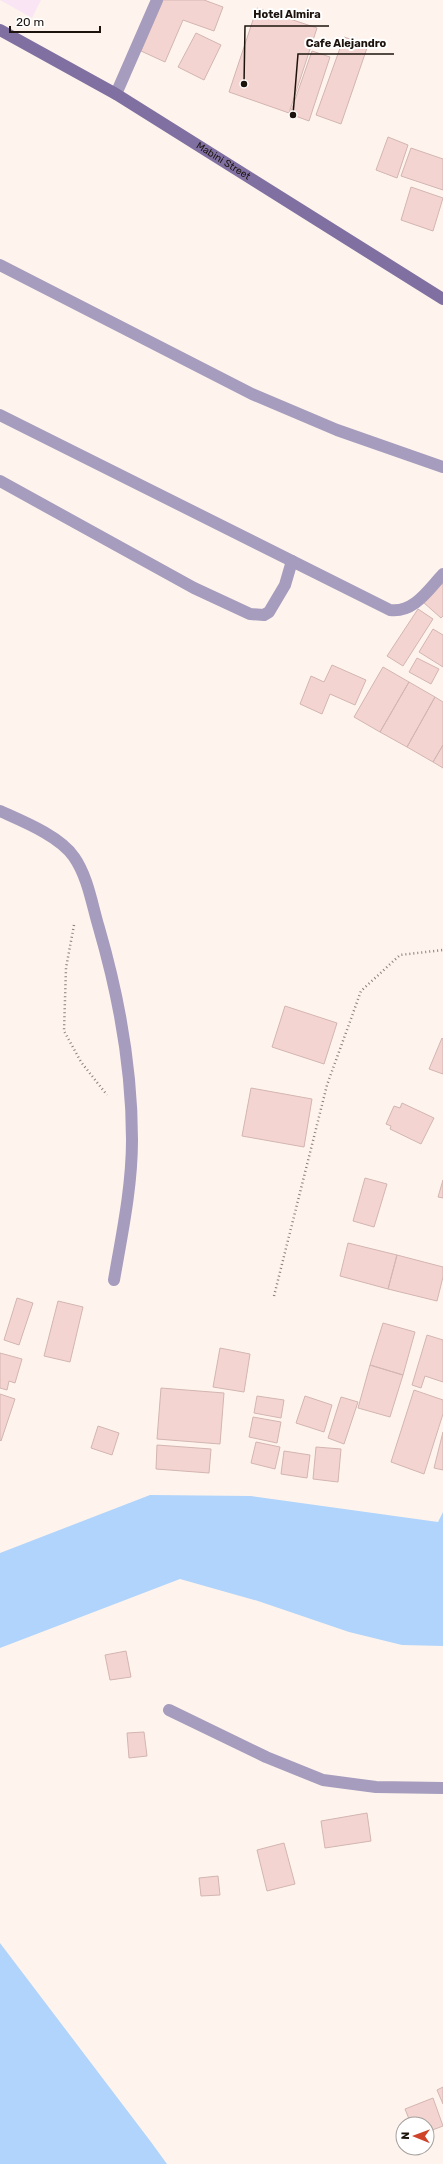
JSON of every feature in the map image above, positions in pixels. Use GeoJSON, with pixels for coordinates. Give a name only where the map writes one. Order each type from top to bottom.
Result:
{"type":"FeatureCollection","features":[{"type":"Feature","properties":{"kind":"main road","name":"Mabini Street"},"geometry":{"type":"LineString","coordinates":[[0,30],[116,94],[442,298]]}},
{"type":"Feature","properties":{"kind":"street"},"geometry":{"type":"LineString","coordinates":[[116,94],[157,0]]}},
{"type":"Feature","properties":{"kind":"street"},"geometry":{"type":"LineString","coordinates":[[0,264],[252,394],[337,430],[443,467]]}},
{"type":"Feature","properties":{"kind":"street"},"geometry":{"type":"LineString","coordinates":[[0,415],[382,607],[397,611],[409,608],[416,603],[443,574]]}},
{"type":"Feature","properties":{"kind":"street"},"geometry":{"type":"LineString","coordinates":[[0,481],[194,588],[250,614],[264,615],[269,612],[285,585],[292,561]]}},
{"type":"Feature","properties":{"kind":"street"},"geometry":{"type":"LineString","coordinates":[[0,811],[33,826],[65,847],[74,857],[84,877],[110,968],[128,1061],[132,1140],[127,1210],[114,1280]]}},
{"type":"Feature","properties":{"kind":"street"},"geometry":{"type":"LineString","coordinates":[[169,1710],[266,1756],[323,1780],[376,1787],[443,1788]]}},
{"type":"Feature","properties":{"kind":"path"},"geometry":{"type":"LineString","coordinates":[[74,922],[66,968],[64,1031],[81,1062],[108,1096]]}},
{"type":"Feature","properties":{"kind":"path"},"geometry":{"type":"LineString","coordinates":[[274,1296],[327,1085],[362,991],[400,955],[443,950]]}},
{"type":"Feature","properties":{"kind":"shaded area"},"geometry":{"type":"Polygon","coordinates":[[[0,0],[41,0],[32,18],[0,0]]]}},
{"type":"Feature","properties":{"kind":"water"},"geometry":{"type":"Polygon","coordinates":[[[150,1495],[251,1496],[438,1522],[443,1512],[443,1646],[402,1645],[349,1632],[258,1601],[180,1579],[0,1648],[0,1553],[150,1495]]]}},
{"type":"Feature","properties":{"kind":"water"},"geometry":{"type":"Polygon","coordinates":[[[0,1943],[151,2142],[167,2164],[0,2164],[0,1943]]]}},
{"type":"Feature","properties":{"kind":"building"},"geometry":{"type":"Polygon","coordinates":[[[163,0],[204,0],[223,7],[214,31],[183,20],[165,62],[141,51],[163,0]]]}},
{"type":"Feature","properties":{"kind":"building"},"geometry":{"type":"Polygon","coordinates":[[[257,8],[317,28],[289,113],[229,92],[257,8]]]}},
{"type":"Feature","properties":{"kind":"building"},"geometry":{"type":"Polygon","coordinates":[[[196,33],[221,45],[204,80],[178,67],[196,33]]]}},
{"type":"Feature","properties":{"kind":"building"},"geometry":{"type":"Polygon","coordinates":[[[344,37],[368,45],[341,124],[316,115],[344,37]]]}},
{"type":"Feature","properties":{"kind":"building"},"geometry":{"type":"Polygon","coordinates":[[[312,51],[330,57],[309,121],[290,114],[312,51]]]}},
{"type":"Feature","properties":{"kind":"building"},"geometry":{"type":"Polygon","coordinates":[[[388,137],[408,145],[397,178],[376,170],[388,137]]]}},
{"type":"Feature","properties":{"kind":"building"},"geometry":{"type":"Polygon","coordinates":[[[411,148],[443,159],[443,190],[401,176],[411,148]]]}},
{"type":"Feature","properties":{"kind":"building"},"geometry":{"type":"Polygon","coordinates":[[[411,187],[443,198],[433,231],[401,220],[411,187]]]}},
{"type":"Feature","properties":{"kind":"building"},"geometry":{"type":"Polygon","coordinates":[[[440,582],[443,584],[443,616],[441,618],[423,602],[440,582]]]}},
{"type":"Feature","properties":{"kind":"building"},"geometry":{"type":"Polygon","coordinates":[[[418,609],[433,619],[403,666],[387,656],[418,609]]]}},
{"type":"Feature","properties":{"kind":"building"},"geometry":{"type":"Polygon","coordinates":[[[433,629],[443,635],[443,667],[419,652],[433,629]]]}},
{"type":"Feature","properties":{"kind":"building"},"geometry":{"type":"Polygon","coordinates":[[[417,658],[439,669],[431,684],[409,672],[417,658]]]}},
{"type":"Feature","properties":{"kind":"building"},"geometry":{"type":"Polygon","coordinates":[[[332,665],[366,680],[355,705],[330,694],[322,714],[300,704],[311,676],[324,682],[332,665]]]}},
{"type":"Feature","properties":{"kind":"building"},"geometry":{"type":"Polygon","coordinates":[[[383,667],[409,682],[380,732],[354,717],[383,667]]]}},
{"type":"Feature","properties":{"kind":"building"},"geometry":{"type":"Polygon","coordinates":[[[409,682],[435,697],[407,747],[380,732],[409,682]]]}},
{"type":"Feature","properties":{"kind":"building"},"geometry":{"type":"Polygon","coordinates":[[[435,697],[443,702],[443,745],[433,762],[407,747],[435,697]]]}},
{"type":"Feature","properties":{"kind":"building"},"geometry":{"type":"Polygon","coordinates":[[[443,745],[443,768],[433,762],[443,745]]]}},
{"type":"Feature","properties":{"kind":"building"},"geometry":{"type":"Polygon","coordinates":[[[285,1006],[337,1023],[324,1064],[272,1047],[285,1006]]]}},
{"type":"Feature","properties":{"kind":"building"},"geometry":{"type":"Polygon","coordinates":[[[442,1038],[443,1039],[443,1074],[429,1069],[442,1038]]]}},
{"type":"Feature","properties":{"kind":"building"},"geometry":{"type":"Polygon","coordinates":[[[251,1088],[312,1099],[304,1147],[242,1136],[251,1088]]]}},
{"type":"Feature","properties":{"kind":"building"},"geometry":{"type":"Polygon","coordinates":[[[402,1103],[434,1118],[421,1144],[390,1129],[391,1126],[386,1124],[394,1106],[400,1108],[402,1103]]]}},
{"type":"Feature","properties":{"kind":"building"},"geometry":{"type":"Polygon","coordinates":[[[365,1178],[387,1184],[374,1227],[353,1221],[365,1178]]]}},
{"type":"Feature","properties":{"kind":"building"},"geometry":{"type":"Polygon","coordinates":[[[443,1180],[443,1198],[438,1197],[443,1180]]]}},
{"type":"Feature","properties":{"kind":"building"},"geometry":{"type":"Polygon","coordinates":[[[348,1243],[397,1255],[388,1289],[340,1276],[348,1243]]]}},
{"type":"Feature","properties":{"kind":"building"},"geometry":{"type":"Polygon","coordinates":[[[397,1255],[443,1267],[443,1277],[437,1301],[388,1289],[397,1255]]]}},
{"type":"Feature","properties":{"kind":"building"},"geometry":{"type":"Polygon","coordinates":[[[17,1298],[33,1303],[19,1345],[4,1340],[17,1298]]]}},
{"type":"Feature","properties":{"kind":"building"},"geometry":{"type":"Polygon","coordinates":[[[58,1301],[83,1307],[70,1362],[44,1356],[58,1301]]]}},
{"type":"Feature","properties":{"kind":"building"},"geometry":{"type":"Polygon","coordinates":[[[383,1323],[415,1332],[403,1375],[370,1365],[383,1323]]]}},
{"type":"Feature","properties":{"kind":"building"},"geometry":{"type":"Polygon","coordinates":[[[427,1335],[443,1340],[443,1382],[425,1376],[421,1388],[412,1385],[427,1335]]]}},
{"type":"Feature","properties":{"kind":"building"},"geometry":{"type":"Polygon","coordinates":[[[220,1348],[250,1354],[244,1392],[213,1387],[220,1348]]]}},
{"type":"Feature","properties":{"kind":"building"},"geometry":{"type":"Polygon","coordinates":[[[0,1353],[22,1359],[15,1383],[9,1381],[7,1390],[0,1388],[0,1353]]]}},
{"type":"Feature","properties":{"kind":"building"},"geometry":{"type":"Polygon","coordinates":[[[370,1365],[403,1375],[390,1417],[358,1408],[370,1365]]]}},
{"type":"Feature","properties":{"kind":"building"},"geometry":{"type":"Polygon","coordinates":[[[161,1388],[224,1393],[220,1444],[157,1439],[161,1388]]]}},
{"type":"Feature","properties":{"kind":"building"},"geometry":{"type":"Polygon","coordinates":[[[414,1390],[443,1400],[443,1414],[424,1474],[391,1462],[414,1390]]]}},
{"type":"Feature","properties":{"kind":"building"},"geometry":{"type":"Polygon","coordinates":[[[0,1394],[15,1399],[1,1441],[0,1440],[0,1394]]]}},
{"type":"Feature","properties":{"kind":"building"},"geometry":{"type":"Polygon","coordinates":[[[257,1396],[284,1400],[281,1418],[254,1413],[257,1396]]]}},
{"type":"Feature","properties":{"kind":"building"},"geometry":{"type":"Polygon","coordinates":[[[305,1396],[332,1405],[324,1432],[296,1423],[305,1396]]]}},
{"type":"Feature","properties":{"kind":"building"},"geometry":{"type":"Polygon","coordinates":[[[341,1397],[358,1402],[344,1444],[328,1438],[341,1397]]]}},
{"type":"Feature","properties":{"kind":"building"},"geometry":{"type":"Polygon","coordinates":[[[253,1417],[281,1422],[277,1443],[249,1437],[253,1417]]]}},
{"type":"Feature","properties":{"kind":"building"},"geometry":{"type":"Polygon","coordinates":[[[98,1426],[119,1433],[112,1455],[91,1448],[98,1426]]]}},
{"type":"Feature","properties":{"kind":"building"},"geometry":{"type":"Polygon","coordinates":[[[443,1432],[443,1470],[434,1468],[443,1432]]]}},
{"type":"Feature","properties":{"kind":"building"},"geometry":{"type":"Polygon","coordinates":[[[256,1442],[280,1447],[275,1469],[251,1463],[256,1442]]]}},
{"type":"Feature","properties":{"kind":"building"},"geometry":{"type":"Polygon","coordinates":[[[157,1445],[211,1449],[209,1473],[156,1469],[157,1445]]]}},
{"type":"Feature","properties":{"kind":"building"},"geometry":{"type":"Polygon","coordinates":[[[316,1447],[341,1449],[338,1482],[313,1479],[316,1447]]]}},
{"type":"Feature","properties":{"kind":"building"},"geometry":{"type":"Polygon","coordinates":[[[284,1451],[310,1455],[307,1478],[281,1474],[284,1451]]]}},
{"type":"Feature","properties":{"kind":"building"},"geometry":{"type":"Polygon","coordinates":[[[126,1651],[131,1677],[110,1680],[105,1655],[126,1651]]]}},
{"type":"Feature","properties":{"kind":"building"},"geometry":{"type":"Polygon","coordinates":[[[144,1732],[147,1756],[129,1758],[127,1733],[144,1732]]]}},
{"type":"Feature","properties":{"kind":"building"},"geometry":{"type":"Polygon","coordinates":[[[367,1813],[371,1841],[325,1848],[321,1821],[367,1813]]]}},
{"type":"Feature","properties":{"kind":"building"},"geometry":{"type":"Polygon","coordinates":[[[284,1843],[295,1884],[267,1891],[257,1850],[284,1843]]]}},
{"type":"Feature","properties":{"kind":"building"},"geometry":{"type":"Polygon","coordinates":[[[218,1876],[220,1895],[201,1896],[199,1878],[218,1876]]]}},
{"type":"Feature","properties":{"kind":"building"},"geometry":{"type":"Polygon","coordinates":[[[443,2087],[443,2104],[437,2090],[443,2087]]]}},
{"type":"Feature","properties":{"kind":"building"},"geometry":{"type":"Polygon","coordinates":[[[433,2098],[443,2126],[435,2129],[435,2116],[408,2116],[405,2109],[433,2098]]]}},
{"type":"Feature","properties":{"kind":"place","name":"Hotel Almira"},"geometry":{"type":"Point","coordinates":[244,84]}},
{"type":"Feature","properties":{"kind":"place","name":"Cafe Alejandro"},"geometry":{"type":"Point","coordinates":[293,115]}}]}
